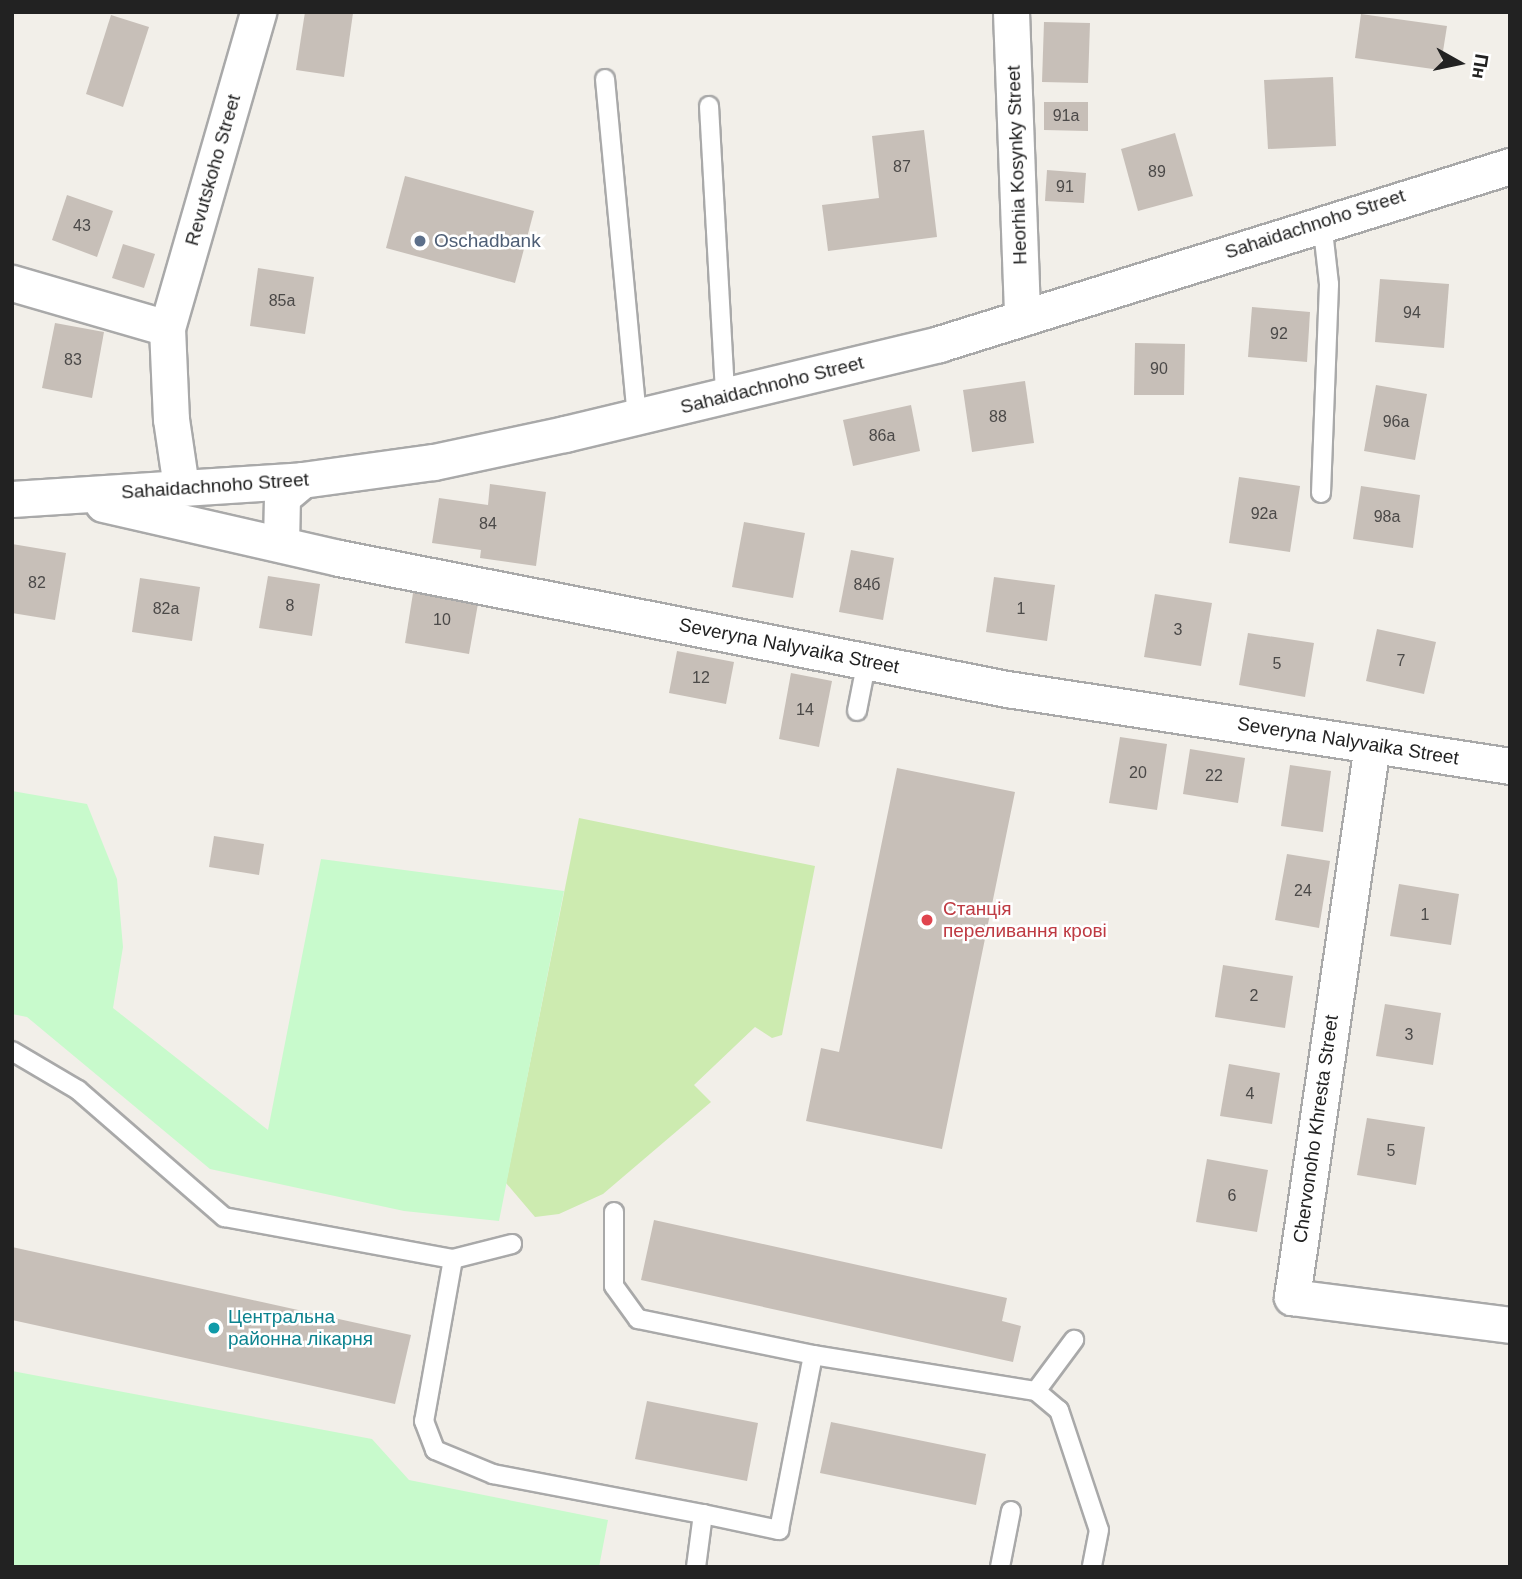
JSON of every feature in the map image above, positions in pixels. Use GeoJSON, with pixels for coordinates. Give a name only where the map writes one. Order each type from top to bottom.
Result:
{"type":"FeatureCollection","features":[{"type":"Feature","properties":{"kind":"street","name":"Revutskoho Street"},"geometry":{"type":"LineString","coordinates":[[181,487],[171,419],[167,328],[258,12]]}},
{"type":"Feature","properties":{"kind":"street","name":"Heorhia Kosynky Street"},"geometry":{"type":"LineString","coordinates":[[1011,12],[1022,318]]}},
{"type":"Feature","properties":{"kind":"street","name":"Sahaidachnoho Street"},"geometry":{"type":"LineString","coordinates":[[12,499],[74,498],[181,487],[303,480],[434,462],[637,417],[939,344],[1322,222],[1510,166]]}},
{"type":"Feature","properties":{"kind":"street"},"geometry":{"type":"LineString","coordinates":[[12,283],[167,328]]}},
{"type":"Feature","properties":{"kind":"street"},"geometry":{"type":"LineString","coordinates":[[281,544],[282,497],[303,480]]}},
{"type":"Feature","properties":{"kind":"street","name":"Severyna Nalyvaika Street"},"geometry":{"type":"LineString","coordinates":[[74,498],[281,544],[1007,689],[1510,766]]}},
{"type":"Feature","properties":{"kind":"street","name":"Chervonoho Khresta Street"},"geometry":{"type":"LineString","coordinates":[[1372,745],[1292,1297],[1510,1325]]}},
{"type":"Feature","properties":{"kind":"lane"},"geometry":{"type":"LineString","coordinates":[[605,79],[637,417]]}},
{"type":"Feature","properties":{"kind":"lane"},"geometry":{"type":"LineString","coordinates":[[709,106],[725,396]]}},
{"type":"Feature","properties":{"kind":"lane"},"geometry":{"type":"LineString","coordinates":[[1321,494],[1329,284],[1322,222]]}},
{"type":"Feature","properties":{"kind":"lane"},"geometry":{"type":"LineString","coordinates":[[857,711],[867,660]]}},
{"type":"Feature","properties":{"kind":"lane"},"geometry":{"type":"LineString","coordinates":[[12,1051],[78,1090],[224,1217],[453,1259],[512,1244]]}},
{"type":"Feature","properties":{"kind":"lane"},"geometry":{"type":"LineString","coordinates":[[614,1212],[614,1286],[638,1319],[813,1355],[1036,1391],[1059,1410],[1099,1530],[1092,1567]]}},
{"type":"Feature","properties":{"kind":"lane"},"geometry":{"type":"LineString","coordinates":[[453,1259],[424,1421],[435,1450],[493,1474],[779,1530],[813,1355]]}},
{"type":"Feature","properties":{"kind":"lane"},"geometry":{"type":"LineString","coordinates":[[1036,1391],[1074,1340]]}},
{"type":"Feature","properties":{"kind":"lane"},"geometry":{"type":"LineString","coordinates":[[1000,1567],[1011,1511]]}},
{"type":"Feature","properties":{"kind":"lane"},"geometry":{"type":"LineString","coordinates":[[696,1567],[703,1514]]}},
{"type":"Feature","properties":{"kind":"green space"},"geometry":{"type":"Polygon","coordinates":[[[12,791],[87,804],[117,879],[123,947],[113,1008],[268,1130],[321,859],[564,891],[499,1221],[404,1211],[210,1169],[27,1017],[12,1014],[12,791]]]}},
{"type":"Feature","properties":{"kind":"green space"},"geometry":{"type":"Polygon","coordinates":[[[579,818],[815,866],[782,1035],[772,1038],[755,1027],[694,1085],[711,1102],[603,1194],[559,1214],[535,1217],[506,1183],[579,818]]]}},
{"type":"Feature","properties":{"kind":"green space"},"geometry":{"type":"Polygon","coordinates":[[[12,1371],[372,1439],[409,1480],[608,1520],[599,1567],[12,1567],[12,1371]]]}},
{"type":"Feature","properties":{"kind":"building"},"geometry":{"type":"Polygon","coordinates":[[[305,12],[353,13],[344,77],[296,70],[305,12]]]}},
{"type":"Feature","properties":{"kind":"building"},"geometry":{"type":"Polygon","coordinates":[[[1361,14],[1447,26],[1440,70],[1355,58],[1361,14]]]}},
{"type":"Feature","properties":{"kind":"building"},"geometry":{"type":"Polygon","coordinates":[[[111,15],[149,27],[123,107],[86,94],[111,15]]]}},
{"type":"Feature","properties":{"kind":"building"},"geometry":{"type":"Polygon","coordinates":[[[1044,22],[1090,23],[1088,83],[1042,82],[1044,22]]]}},
{"type":"Feature","properties":{"kind":"building"},"geometry":{"type":"Polygon","coordinates":[[[1333,77],[1336,146],[1268,149],[1264,80],[1333,77]]]}},
{"type":"Feature","properties":{"kind":"building"},"geometry":{"type":"Polygon","coordinates":[[[1044,102],[1088,102],[1088,131],[1044,130],[1044,102]]]}},
{"type":"Feature","properties":{"kind":"building"},"geometry":{"type":"Polygon","coordinates":[[[924,130],[937,237],[828,251],[822,205],[879,198],[872,136],[924,130]]]}},
{"type":"Feature","properties":{"kind":"building"},"geometry":{"type":"Polygon","coordinates":[[[1175,133],[1193,196],[1138,211],[1121,149],[1175,133]]]}},
{"type":"Feature","properties":{"kind":"building"},"geometry":{"type":"Polygon","coordinates":[[[1047,170],[1086,173],[1084,203],[1045,201],[1047,170]]]}},
{"type":"Feature","properties":{"kind":"building"},"geometry":{"type":"Polygon","coordinates":[[[405,176],[534,211],[515,283],[386,248],[405,176]]]}},
{"type":"Feature","properties":{"kind":"building"},"geometry":{"type":"Polygon","coordinates":[[[67,195],[113,211],[97,257],[52,240],[67,195]]]}},
{"type":"Feature","properties":{"kind":"building"},"geometry":{"type":"Polygon","coordinates":[[[123,244],[155,254],[144,288],[112,278],[123,244]]]}},
{"type":"Feature","properties":{"kind":"building"},"geometry":{"type":"Polygon","coordinates":[[[258,268],[314,277],[305,334],[250,326],[258,268]]]}},
{"type":"Feature","properties":{"kind":"building"},"geometry":{"type":"Polygon","coordinates":[[[1380,279],[1449,284],[1444,348],[1375,342],[1380,279]]]}},
{"type":"Feature","properties":{"kind":"building"},"geometry":{"type":"Polygon","coordinates":[[[1252,307],[1310,312],[1307,362],[1248,357],[1252,307]]]}},
{"type":"Feature","properties":{"kind":"building"},"geometry":{"type":"Polygon","coordinates":[[[55,323],[104,332],[92,398],[42,388],[55,323]]]}},
{"type":"Feature","properties":{"kind":"building"},"geometry":{"type":"Polygon","coordinates":[[[1135,343],[1185,344],[1184,395],[1134,395],[1135,343]]]}},
{"type":"Feature","properties":{"kind":"building"},"geometry":{"type":"Polygon","coordinates":[[[1025,381],[1034,443],[972,452],[963,390],[1025,381]]]}},
{"type":"Feature","properties":{"kind":"building"},"geometry":{"type":"Polygon","coordinates":[[[1376,385],[1427,394],[1415,460],[1364,451],[1376,385]]]}},
{"type":"Feature","properties":{"kind":"building"},"geometry":{"type":"Polygon","coordinates":[[[911,405],[920,451],[853,466],[843,420],[911,405]]]}},
{"type":"Feature","properties":{"kind":"building"},"geometry":{"type":"Polygon","coordinates":[[[1239,477],[1300,486],[1290,552],[1229,543],[1239,477]]]}},
{"type":"Feature","properties":{"kind":"building"},"geometry":{"type":"Polygon","coordinates":[[[490,484],[546,492],[536,566],[480,558],[481,550],[432,543],[439,498],[488,505],[490,484]]]}},
{"type":"Feature","properties":{"kind":"building"},"geometry":{"type":"Polygon","coordinates":[[[1361,486],[1420,495],[1413,548],[1353,539],[1361,486]]]}},
{"type":"Feature","properties":{"kind":"building"},"geometry":{"type":"Polygon","coordinates":[[[744,522],[805,533],[793,598],[732,587],[744,522]]]}},
{"type":"Feature","properties":{"kind":"building"},"geometry":{"type":"Polygon","coordinates":[[[12,544],[66,553],[55,620],[12,613],[12,544]]]}},
{"type":"Feature","properties":{"kind":"building"},"geometry":{"type":"Polygon","coordinates":[[[851,550],[894,558],[883,620],[839,612],[851,550]]]}},
{"type":"Feature","properties":{"kind":"building"},"geometry":{"type":"Polygon","coordinates":[[[268,576],[320,584],[312,636],[259,628],[268,576]]]}},
{"type":"Feature","properties":{"kind":"building"},"geometry":{"type":"Polygon","coordinates":[[[994,577],[1055,585],[1047,641],[986,632],[994,577]]]}},
{"type":"Feature","properties":{"kind":"building"},"geometry":{"type":"Polygon","coordinates":[[[140,578],[200,587],[192,641],[132,632],[140,578]]]}},
{"type":"Feature","properties":{"kind":"building"},"geometry":{"type":"Polygon","coordinates":[[[414,587],[479,598],[469,654],[405,643],[414,587]]]}},
{"type":"Feature","properties":{"kind":"building"},"geometry":{"type":"Polygon","coordinates":[[[1155,594],[1212,603],[1201,666],[1144,657],[1155,594]]]}},
{"type":"Feature","properties":{"kind":"building"},"geometry":{"type":"Polygon","coordinates":[[[1377,629],[1436,642],[1424,694],[1366,681],[1377,629]]]}},
{"type":"Feature","properties":{"kind":"building"},"geometry":{"type":"Polygon","coordinates":[[[1248,633],[1314,643],[1305,697],[1239,685],[1248,633]]]}},
{"type":"Feature","properties":{"kind":"building"},"geometry":{"type":"Polygon","coordinates":[[[677,651],[734,662],[726,704],[669,693],[677,651]]]}},
{"type":"Feature","properties":{"kind":"building"},"geometry":{"type":"Polygon","coordinates":[[[791,673],[832,681],[819,747],[779,739],[791,673]]]}},
{"type":"Feature","properties":{"kind":"building"},"geometry":{"type":"Polygon","coordinates":[[[1120,737],[1167,744],[1157,810],[1109,803],[1120,737]]]}},
{"type":"Feature","properties":{"kind":"building"},"geometry":{"type":"Polygon","coordinates":[[[1190,749],[1245,758],[1238,803],[1183,794],[1190,749]]]}},
{"type":"Feature","properties":{"kind":"building"},"geometry":{"type":"Polygon","coordinates":[[[1290,765],[1331,771],[1323,832],[1281,826],[1290,765]]]}},
{"type":"Feature","properties":{"kind":"building","name":"Станція переливання крові"},"geometry":{"type":"Polygon","coordinates":[[[897,768],[1015,792],[942,1149],[806,1121],[821,1048],[839,1052],[897,768]]]}},
{"type":"Feature","properties":{"kind":"building"},"geometry":{"type":"Polygon","coordinates":[[[214,836],[264,844],[259,875],[209,867],[214,836]]]}},
{"type":"Feature","properties":{"kind":"building"},"geometry":{"type":"Polygon","coordinates":[[[1287,854],[1330,861],[1319,928],[1275,920],[1287,854]]]}},
{"type":"Feature","properties":{"kind":"building"},"geometry":{"type":"Polygon","coordinates":[[[1399,884],[1459,894],[1451,945],[1390,936],[1399,884]]]}},
{"type":"Feature","properties":{"kind":"building"},"geometry":{"type":"Polygon","coordinates":[[[1223,965],[1293,976],[1285,1028],[1215,1017],[1223,965]]]}},
{"type":"Feature","properties":{"kind":"building"},"geometry":{"type":"Polygon","coordinates":[[[1385,1004],[1441,1013],[1433,1065],[1376,1056],[1385,1004]]]}},
{"type":"Feature","properties":{"kind":"building"},"geometry":{"type":"Polygon","coordinates":[[[1229,1064],[1280,1073],[1272,1124],[1220,1116],[1229,1064]]]}},
{"type":"Feature","properties":{"kind":"building"},"geometry":{"type":"Polygon","coordinates":[[[1367,1118],[1425,1127],[1416,1185],[1357,1175],[1367,1118]]]}},
{"type":"Feature","properties":{"kind":"building"},"geometry":{"type":"Polygon","coordinates":[[[1207,1159],[1268,1170],[1257,1232],[1196,1222],[1207,1159]]]}},
{"type":"Feature","properties":{"kind":"building"},"geometry":{"type":"Polygon","coordinates":[[[654,1220],[1007,1298],[1002,1321],[1021,1326],[1013,1362],[641,1280],[654,1220]]]}},
{"type":"Feature","properties":{"kind":"building","name":"Центральна районна лікарня"},"geometry":{"type":"Polygon","coordinates":[[[12,1247],[411,1335],[395,1404],[12,1320],[12,1247]]]}},
{"type":"Feature","properties":{"kind":"building"},"geometry":{"type":"Polygon","coordinates":[[[647,1401],[758,1423],[747,1481],[635,1459],[647,1401]]]}},
{"type":"Feature","properties":{"kind":"building"},"geometry":{"type":"Polygon","coordinates":[[[831,1422],[986,1454],[976,1505],[820,1473],[831,1422]]]}},
{"type":"Feature","properties":{"kind":"place","name":"Oschadbank"},"geometry":{"type":"Point","coordinates":[420,241]}},
{"type":"Feature","properties":{"kind":"place","name":"Станція переливання крові"},"geometry":{"type":"Point","coordinates":[927,920]}},
{"type":"Feature","properties":{"kind":"place","name":"Центральна районна лікарня"},"geometry":{"type":"Point","coordinates":[214,1328]}}]}
